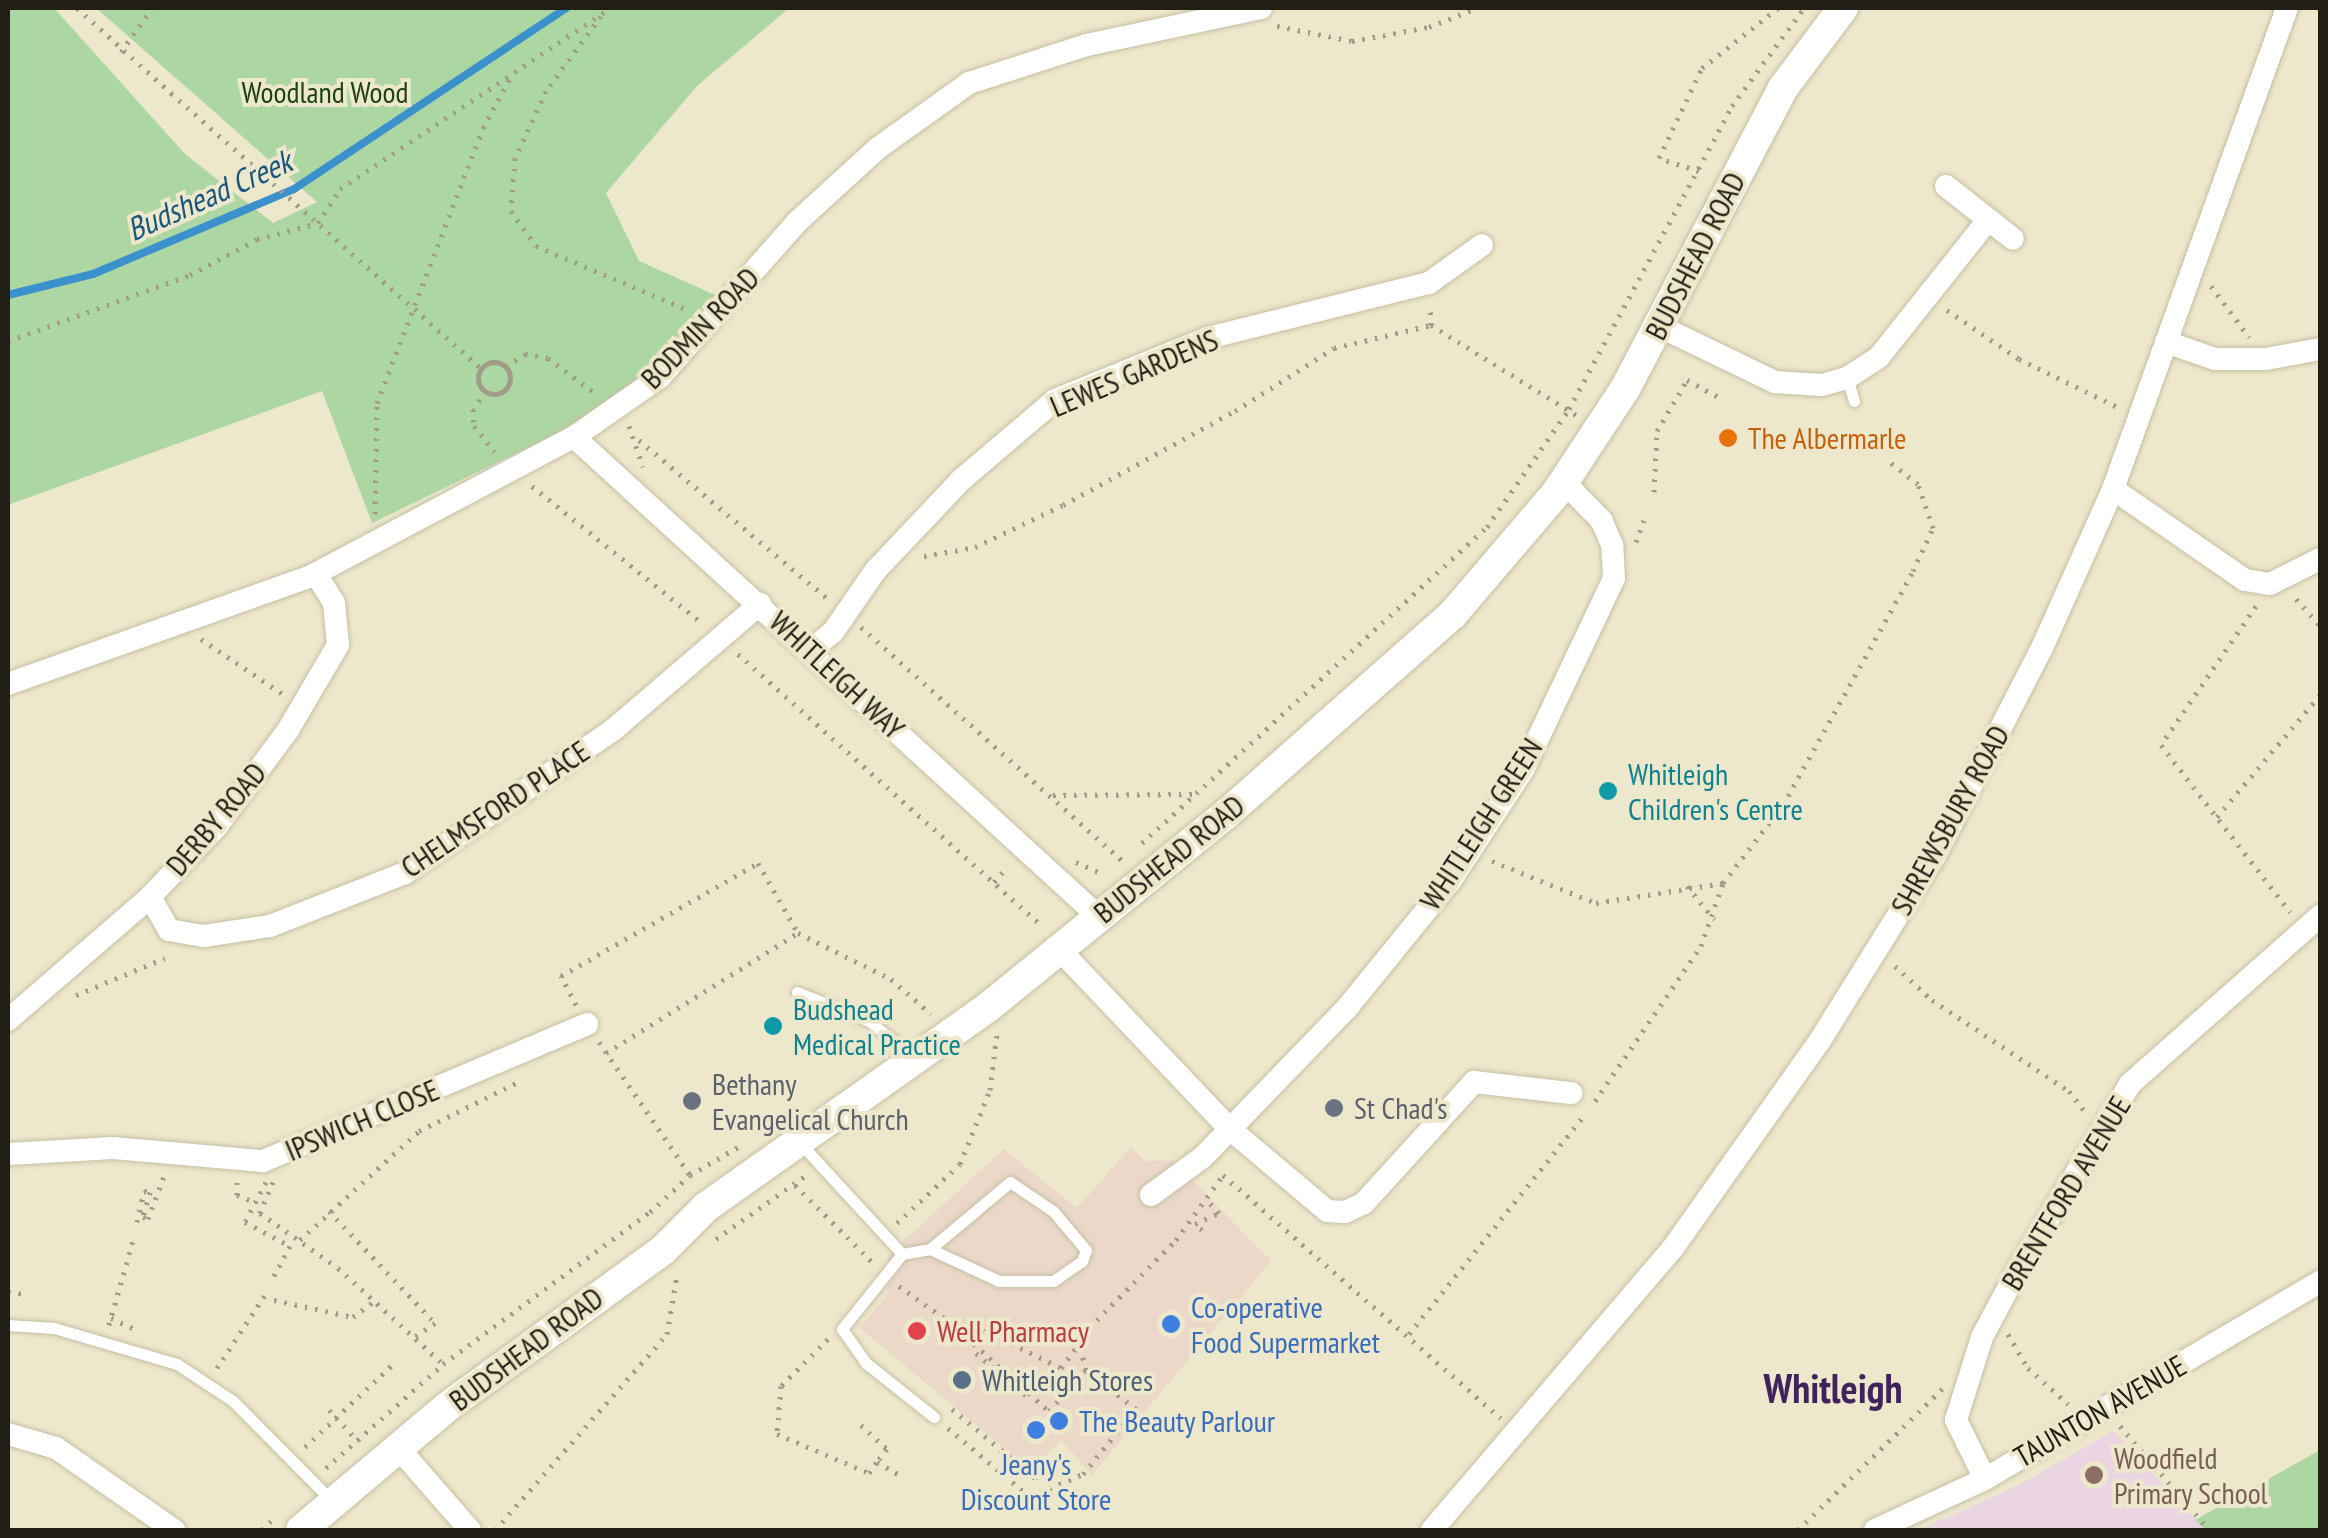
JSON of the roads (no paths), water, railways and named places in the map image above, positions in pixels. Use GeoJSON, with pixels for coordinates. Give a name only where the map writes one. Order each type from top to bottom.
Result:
{"type":"FeatureCollection","features":[{"type":"Feature","properties":{"kind":"street","name":"BODMIN ROAD"},"geometry":{"type":"LineString","coordinates":[[8,684],[316,574],[574,436],[660,376],[714,320],[797,222],[878,148],[968,83],[1087,45],[1256,8]]}},
{"type":"Feature","properties":{"kind":"street","name":"BUDSHEAD ROAD"},"geometry":{"type":"LineString","coordinates":[[301,1530],[322,1490],[402,1451],[447,1406],[663,1250],[706,1206],[986,1009],[1247,797],[1452,615],[1563,480],[1660,327],[1783,88],[1843,8]]}},
{"type":"Feature","properties":{"kind":"street","name":"SHREWSBURY ROAD"},"geometry":{"type":"LineString","coordinates":[[1432,1530],[1673,1248],[1877,950],[1936,856],[2023,686],[2113,489],[2287,8]]}},
{"type":"Feature","properties":{"kind":"street"},"geometry":{"type":"LineString","coordinates":[[1946,186],[2013,239]]}},
{"type":"Feature","properties":{"kind":"street"},"geometry":{"type":"LineString","coordinates":[[1660,327],[1775,382],[1850,390],[1988,220]]}},
{"type":"Feature","properties":{"kind":"street","name":"LEWES GARDENS"},"geometry":{"type":"LineString","coordinates":[[810,651],[846,614],[878,569],[961,480],[1055,400],[1208,338],[1429,283],[1482,245]]}},
{"type":"Feature","properties":{"kind":"street"},"geometry":{"type":"LineString","coordinates":[[2169,343],[2215,359],[2266,360],[2320,349]]}},
{"type":"Feature","properties":{"kind":"street","name":"WHITLEIGH WAY"},"geometry":{"type":"LineString","coordinates":[[574,436],[1098,916]]}},
{"type":"Feature","properties":{"kind":"street","name":"WHITLEIGH GREEN"},"geometry":{"type":"LineString","coordinates":[[1151,1195],[1202,1157],[1347,1008],[1473,846],[1523,770],[1614,578],[1612,545],[1602,521],[1563,480]]}},
{"type":"Feature","properties":{"kind":"street"},"geometry":{"type":"LineString","coordinates":[[2113,489],[2245,580],[2270,584],[2320,559]]}},
{"type":"Feature","properties":{"kind":"street","name":"DERBY ROAD"},"geometry":{"type":"LineString","coordinates":[[8,1020],[150,897],[218,826],[302,706],[338,645],[334,603],[316,574]]}},
{"type":"Feature","properties":{"kind":"street","name":"CHELMSFORD PLACE"},"geometry":{"type":"LineString","coordinates":[[150,897],[169,930],[204,936],[270,926],[406,873],[613,730],[718,636],[760,604]]}},
{"type":"Feature","properties":{"kind":"street","name":"BRENTFORD AVENUE"},"geometry":{"type":"LineString","coordinates":[[1986,1478],[1956,1420],[1966,1376],[1996,1313],[2130,1084],[2312,922]]}},
{"type":"Feature","properties":{"kind":"street"},"geometry":{"type":"LineString","coordinates":[[1060,950],[1230,1129],[1327,1210],[1345,1212],[1364,1203],[1474,1082],[1571,1093]]}},
{"type":"Feature","properties":{"kind":"street","name":"IPSWICH CLOSE"},"geometry":{"type":"LineString","coordinates":[[8,1154],[112,1148],[263,1161],[587,1024]]}},
{"type":"Feature","properties":{"kind":"street","name":"TAUNTON AVENUE"},"geometry":{"type":"LineString","coordinates":[[1875,1530],[1986,1478],[2320,1282]]}},
{"type":"Feature","properties":{"kind":"street"},"geometry":{"type":"LineString","coordinates":[[8,1434],[56,1448],[174,1530]]}},
{"type":"Feature","properties":{"kind":"street"},"geometry":{"type":"LineString","coordinates":[[402,1451],[470,1530]]}},
{"type":"Feature","properties":{"kind":"lane"},"geometry":{"type":"LineString","coordinates":[[797,992],[869,1021],[915,1060]]}},
{"type":"Feature","properties":{"kind":"lane"},"geometry":{"type":"LineString","coordinates":[[799,1142],[902,1254]]}},
{"type":"Feature","properties":{"kind":"lane"},"geometry":{"type":"LineString","coordinates":[[930,1249],[999,1281],[1053,1281],[1086,1250],[1053,1211],[1010,1182],[930,1249],[902,1254],[842,1329],[866,1363],[934,1417]]}},
{"type":"Feature","properties":{"kind":"lane"},"geometry":{"type":"LineString","coordinates":[[8,1325],[105,1342],[178,1364],[208,1383],[322,1490]]}},
{"type":"Feature","properties":{"kind":"waterway","name":"Budshead Creek"},"geometry":{"type":"LineString","coordinates":[[8,295],[93,274],[294,189],[566,8]]}},
{"type":"Feature","properties":{"kind":"place","name":"The Albermarle"},"geometry":{"type":"Point","coordinates":[1728,438]}},
{"type":"Feature","properties":{"kind":"place","name":"Whitleigh Children's Centre"},"geometry":{"type":"Point","coordinates":[1608,791]}},
{"type":"Feature","properties":{"kind":"place","name":"Budshead Medical Practice"},"geometry":{"type":"Point","coordinates":[773,1026]}},
{"type":"Feature","properties":{"kind":"place","name":"Bethany Evangelical Church"},"geometry":{"type":"Point","coordinates":[692,1101]}},
{"type":"Feature","properties":{"kind":"place","name":"St Chad's"},"geometry":{"type":"Point","coordinates":[1334,1108]}},
{"type":"Feature","properties":{"kind":"place","name":"Co-operative Food Supermarket"},"geometry":{"type":"Point","coordinates":[1171,1324]}},
{"type":"Feature","properties":{"kind":"place","name":"Well Pharmacy"},"geometry":{"type":"Point","coordinates":[917,1331]}},
{"type":"Feature","properties":{"kind":"place","name":"Whitleigh Stores"},"geometry":{"type":"Point","coordinates":[962,1380]}},
{"type":"Feature","properties":{"kind":"place","name":"The Beauty Parlour"},"geometry":{"type":"Point","coordinates":[1059,1421]}},
{"type":"Feature","properties":{"kind":"place","name":"Jeany's Discount Store"},"geometry":{"type":"Point","coordinates":[1036,1430]}},
{"type":"Feature","properties":{"kind":"place","name":"Woodfield Primary School"},"geometry":{"type":"Point","coordinates":[2094,1475]}},
{"type":"Feature","properties":{"kind":"district","name":"Whitleigh"},"geometry":{"type":"Point","coordinates":[1833,1388]}},
{"type":"Feature","properties":{"kind":"park label","name":"Woodland Wood"},"geometry":{"type":"Point","coordinates":[325,92]}}]}
